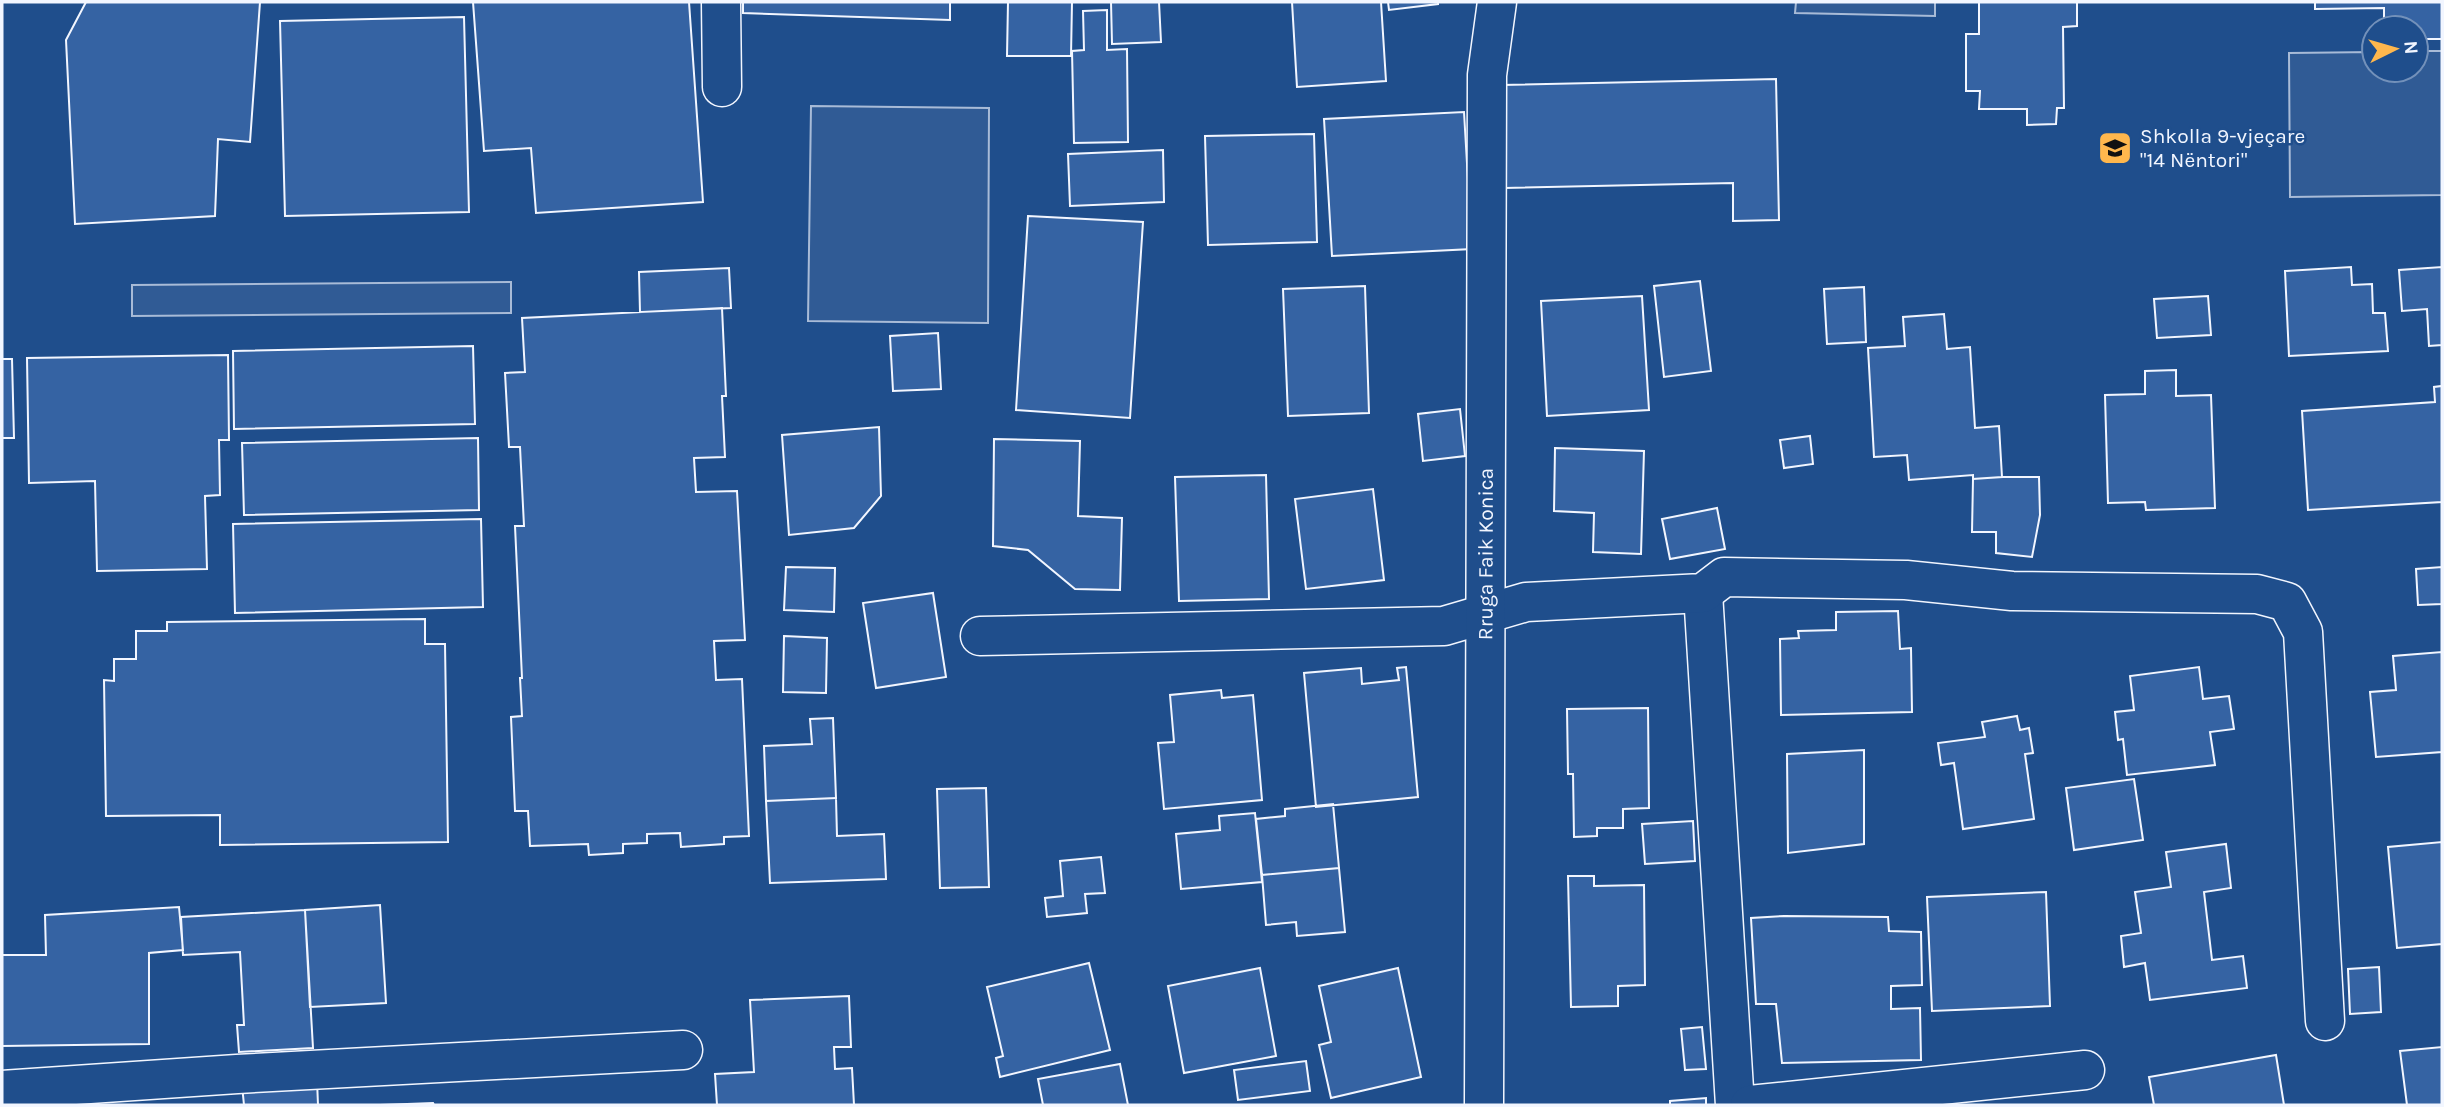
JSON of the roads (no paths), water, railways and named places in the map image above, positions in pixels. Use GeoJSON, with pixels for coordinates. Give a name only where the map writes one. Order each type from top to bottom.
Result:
{"type":"FeatureCollection","features":[{"type":"Feature","properties":{"kind":"street"},"geometry":{"type":"LineString","coordinates":[[722,2],[722,87]]}},
{"type":"Feature","properties":{"kind":"street","name":"Rruga Faik Konica"},"geometry":{"type":"LineString","coordinates":[[1484,1105],[1487,75],[1497,2]]}},
{"type":"Feature","properties":{"kind":"street"},"geometry":{"type":"LineString","coordinates":[[980,636],[1444,626],[1526,602],[1703,593],[1724,577],[1906,580],[2012,591],[2257,594],[2287,602],[2303,632],[2325,1021]]}},
{"type":"Feature","properties":{"kind":"street"},"geometry":{"type":"LineString","coordinates":[[1703,593],[1735,1105]]}},
{"type":"Feature","properties":{"kind":"street"},"geometry":{"type":"LineString","coordinates":[[2,1090],[237,1074],[683,1051]]}},
{"type":"Feature","properties":{"kind":"street"},"geometry":{"type":"LineString","coordinates":[[1750,1105],[2085,1070]]}},
{"type":"Feature","properties":{"kind":"place","name":"Shkolla 9-vjeçare \"14 Nëntori\""},"geometry":{"type":"Point","coordinates":[2115,148]}}]}
